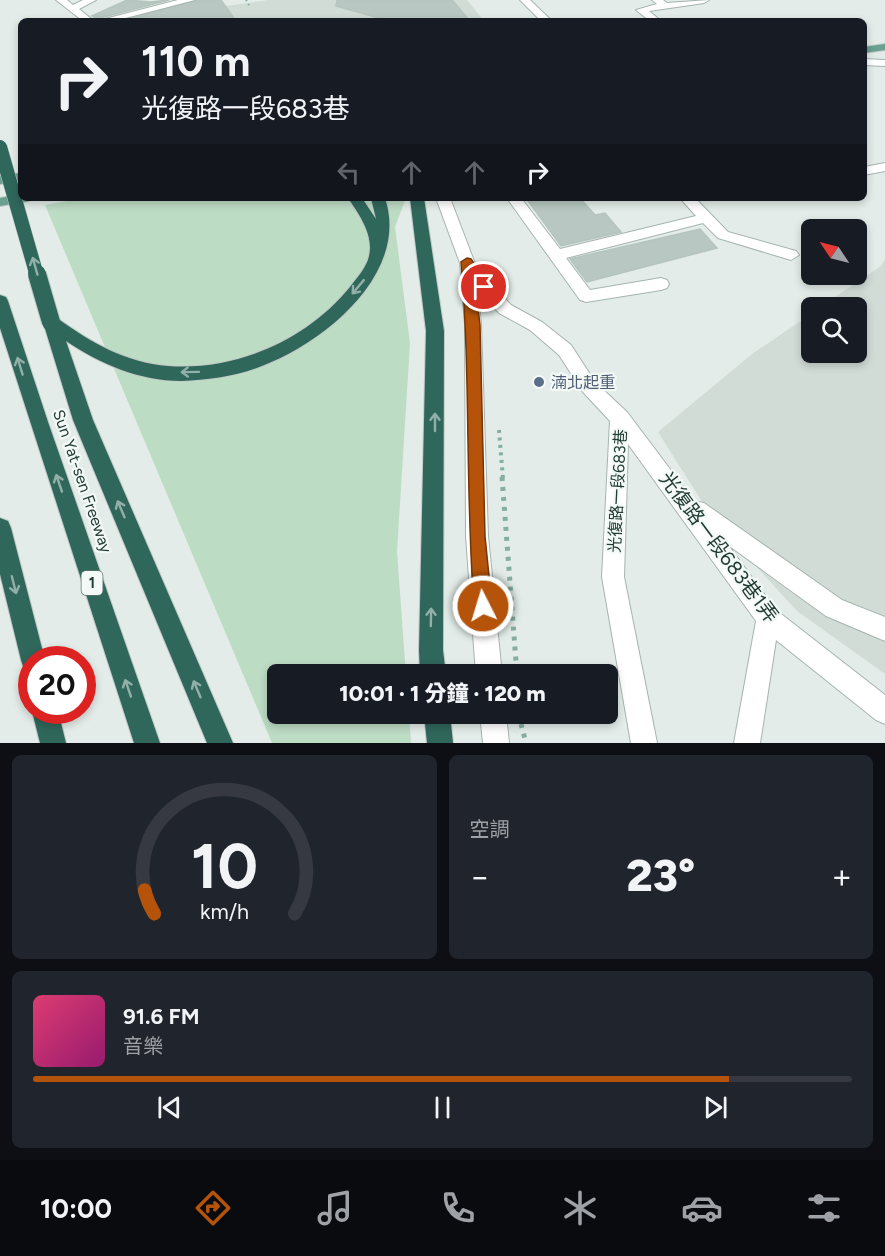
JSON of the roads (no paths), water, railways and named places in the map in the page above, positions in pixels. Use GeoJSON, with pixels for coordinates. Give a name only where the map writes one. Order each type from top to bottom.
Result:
{"type":"FeatureCollection","features":[{"type":"Feature","properties":{"kind":"highway"},"geometry":{"type":"LineString","coordinates":[[0,147],[51,322],[83,420],[220,743]]}},
{"type":"Feature","properties":{"kind":"highway"},"geometry":{"type":"LineString","coordinates":[[357,201],[373,228],[378,256]]}},
{"type":"Feature","properties":{"kind":"highway"},"geometry":{"type":"LineString","coordinates":[[51,322],[86,347],[118,362],[158,373],[213,372],[263,359],[308,332],[336,311],[362,285],[378,256],[384,232],[383,213],[379,201]]}},
{"type":"Feature","properties":{"kind":"highway"},"geometry":{"type":"LineString","coordinates":[[405,201],[428,269]]}},
{"type":"Feature","properties":{"kind":"highway"},"geometry":{"type":"LineString","coordinates":[[417,201],[435,331],[430,650],[432,664]]}},
{"type":"Feature","properties":{"kind":"highway","name":"Sun Yat-sen Freeway"},"geometry":{"type":"LineString","coordinates":[[0,301],[38,422],[147,743]]}},
{"type":"Feature","properties":{"kind":"highway"},"geometry":{"type":"LineString","coordinates":[[0,528],[30,646]]}},
{"type":"Feature","properties":{"kind":"highway"},"geometry":{"type":"LineString","coordinates":[[48,724],[53,743]]}},
{"type":"Feature","properties":{"kind":"highway"},"geometry":{"type":"LineString","coordinates":[[438,724],[440,743]]}},
{"type":"Feature","properties":{"kind":"main road"},"geometry":{"type":"LineString","coordinates":[[867,50],[885,47]]}},
{"type":"Feature","properties":{"kind":"main road"},"geometry":{"type":"LineString","coordinates":[[0,180],[18,177]]}},
{"type":"Feature","properties":{"kind":"main road"},"geometry":{"type":"LineString","coordinates":[[0,202],[18,199]]}},
{"type":"Feature","properties":{"kind":"street"},"geometry":{"type":"LineString","coordinates":[[61,0],[85,18]]}},
{"type":"Feature","properties":{"kind":"street"},"geometry":{"type":"LineString","coordinates":[[73,8],[91,0]]}},
{"type":"Feature","properties":{"kind":"street"},"geometry":{"type":"LineString","coordinates":[[115,18],[190,0]]}},
{"type":"Feature","properties":{"kind":"street"},"geometry":{"type":"LineString","coordinates":[[525,0],[544,18]]}},
{"type":"Feature","properties":{"kind":"street"},"geometry":{"type":"LineString","coordinates":[[652,18],[641,10],[661,3],[704,0]]}},
{"type":"Feature","properties":{"kind":"street"},"geometry":{"type":"LineString","coordinates":[[867,62],[885,63]]}},
{"type":"Feature","properties":{"kind":"street"},"geometry":{"type":"LineString","coordinates":[[867,170],[885,167]]}},
{"type":"Feature","properties":{"kind":"street","name":"光復路一段683巷"},"geometry":{"type":"LineString","coordinates":[[444,201],[467,262],[484,287],[505,309],[536,326],[565,350],[589,387],[620,418],[613,577],[644,743]]}},
{"type":"Feature","properties":{"kind":"street"},"geometry":{"type":"LineString","coordinates":[[516,201],[586,297],[661,284]]}},
{"type":"Feature","properties":{"kind":"street"},"geometry":{"type":"LineString","coordinates":[[690,201],[723,235],[792,255]]}},
{"type":"Feature","properties":{"kind":"street"},"geometry":{"type":"LineString","coordinates":[[556,255],[706,218]]}},
{"type":"Feature","properties":{"kind":"street"},"geometry":{"type":"LineString","coordinates":[[467,262],[473,325],[477,536],[488,664]]}},
{"type":"Feature","properties":{"kind":"street","name":"光復路一段683巷1弄"},"geometry":{"type":"LineString","coordinates":[[620,418],[683,500],[768,618],[885,711]]}},
{"type":"Feature","properties":{"kind":"street"},"geometry":{"type":"LineString","coordinates":[[683,500],[834,608],[885,629]]}},
{"type":"Feature","properties":{"kind":"street"},"geometry":{"type":"LineString","coordinates":[[747,743],[768,618]]}},
{"type":"Feature","properties":{"kind":"street"},"geometry":{"type":"LineString","coordinates":[[494,724],[496,743]]}},
{"type":"Feature","properties":{"kind":"place","name":"湳北起重"},"geometry":{"type":"Point","coordinates":[539,382]}}]}
